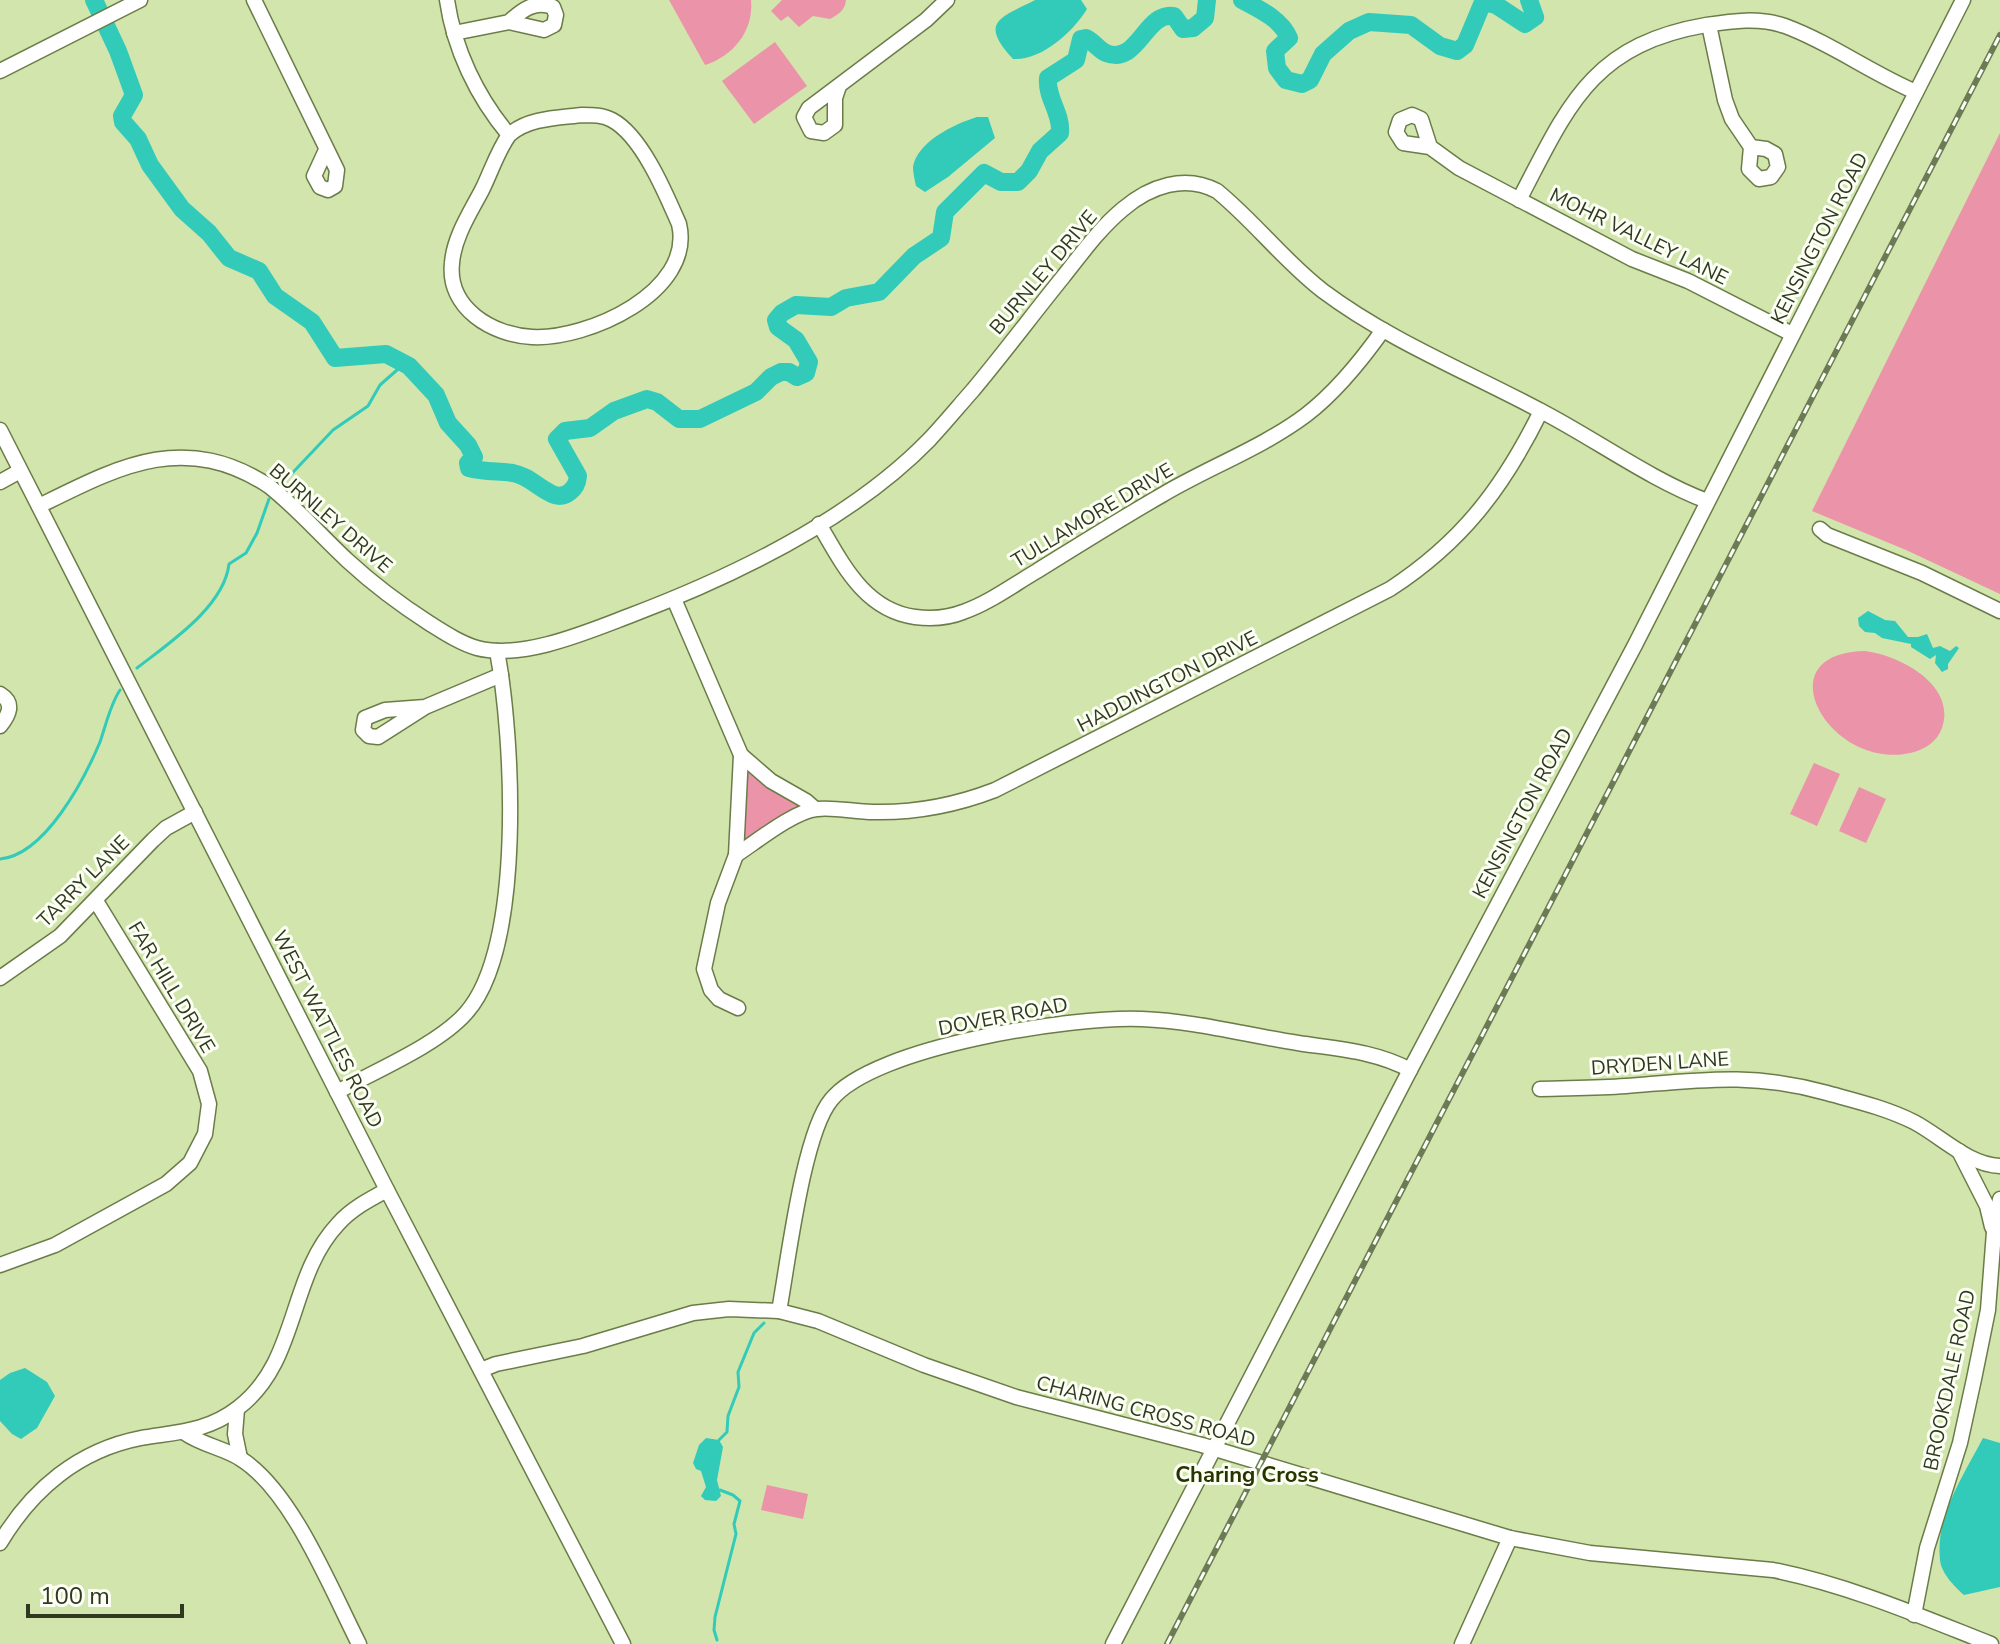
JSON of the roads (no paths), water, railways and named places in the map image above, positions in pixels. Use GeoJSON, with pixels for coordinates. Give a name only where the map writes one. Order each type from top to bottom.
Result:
{"type":"FeatureCollection","features":[{"type":"Feature","properties":{"kind":"street"},"geometry":{"type":"LineString","coordinates":[[254,0],[326,150]]}},
{"type":"Feature","properties":{"kind":"street"},"geometry":{"type":"LineString","coordinates":[[447,0],[454,33],[479,93],[509,135]]}},
{"type":"Feature","properties":{"kind":"street"},"geometry":{"type":"LineString","coordinates":[[839,86],[926,20],[947,0]]}},
{"type":"Feature","properties":{"kind":"street","name":"KENSINGTON ROAD"},"geometry":{"type":"LineString","coordinates":[[1113,1644],[1212,1448],[1635,645],[1963,0]]}},
{"type":"Feature","properties":{"kind":"street"},"geometry":{"type":"LineString","coordinates":[[0,71],[134,3]]}},
{"type":"Feature","properties":{"kind":"street"},"geometry":{"type":"LineString","coordinates":[[1519,200],[1576,96],[1603,68],[1652,39],[1709,25],[1753,20],[1786,27],[1916,92]]}},
{"type":"Feature","properties":{"kind":"street"},"geometry":{"type":"LineString","coordinates":[[454,33],[509,22]]}},
{"type":"Feature","properties":{"kind":"street"},"geometry":{"type":"LineString","coordinates":[[1709,25],[1725,100],[1732,119],[1751,147]]}},
{"type":"Feature","properties":{"kind":"street"},"geometry":{"type":"LineString","coordinates":[[582,115],[610,119],[629,133],[660,185],[680,231],[678,259],[660,286],[614,315],[557,335],[530,337],[516,334],[473,315],[453,287],[453,254],[460,232],[509,135],[521,126],[534,122],[582,115]]}},
{"type":"Feature","properties":{"kind":"street","name":"MOHR VALLEY LANE"},"geometry":{"type":"LineString","coordinates":[[1430,147],[1447,161],[1632,259],[1688,281],[1792,334]]}},
{"type":"Feature","properties":{"kind":"street","name":"BURNLEY DRIVE"},"geometry":{"type":"LineString","coordinates":[[39,506],[87,482],[141,461],[180,455],[218,461],[269,486],[365,576],[414,613],[462,642],[497,651],[518,650],[549,642],[674,599],[741,567],[858,499],[928,440],[1097,236],[1123,209],[1161,187],[1190,182],[1217,191],[1320,288],[1383,330],[1707,501]]}},
{"type":"Feature","properties":{"kind":"street","name":"TULLAMORE DRIVE"},"geometry":{"type":"LineString","coordinates":[[819,524],[854,581],[874,600],[897,613],[913,617],[931,618],[961,613],[997,596],[1162,495],[1291,425],[1335,389],[1383,330]]}},
{"type":"Feature","properties":{"kind":"street","name":"HADDINGTON DRIVE"},"geometry":{"type":"LineString","coordinates":[[814,808],[894,812],[951,805],[971,799],[1036,770],[1390,589],[1444,550],[1474,518],[1508,474],[1541,411]]}},
{"type":"Feature","properties":{"kind":"street","name":"WEST WATTLES ROAD"},"geometry":{"type":"LineString","coordinates":[[0,430],[387,1190],[623,1644]]}},
{"type":"Feature","properties":{"kind":"street"},"geometry":{"type":"LineString","coordinates":[[0,482],[20,471]]}},
{"type":"Feature","properties":{"kind":"street"},"geometry":{"type":"LineString","coordinates":[[1820,529],[1827,535],[1951,586],[2000,611]]}},
{"type":"Feature","properties":{"kind":"street"},"geometry":{"type":"LineString","coordinates":[[674,599],[741,755],[771,781],[814,808],[784,823],[736,855]]}},
{"type":"Feature","properties":{"kind":"street"},"geometry":{"type":"LineString","coordinates":[[337,1092],[448,1029],[470,1008],[485,981],[498,938],[509,848],[509,760],[497,651]]}},
{"type":"Feature","properties":{"kind":"street"},"geometry":{"type":"LineString","coordinates":[[425,707],[501,675]]}},
{"type":"Feature","properties":{"kind":"street"},"geometry":{"type":"LineString","coordinates":[[0,694],[8,701],[10,710],[0,726]]}},
{"type":"Feature","properties":{"kind":"street"},"geometry":{"type":"LineString","coordinates":[[738,1008],[719,999],[711,990],[704,969],[718,903],[736,855],[741,755]]}},
{"type":"Feature","properties":{"kind":"street","name":"TARRY LANE"},"geometry":{"type":"LineString","coordinates":[[0,978],[51,943],[96,901],[153,840],[195,812]]}},
{"type":"Feature","properties":{"kind":"street","name":"FAR HILL DRIVE"},"geometry":{"type":"LineString","coordinates":[[0,1265],[55,1245],[166,1184],[190,1163],[205,1134],[209,1104],[200,1071],[96,901]]}},
{"type":"Feature","properties":{"kind":"street","name":"DOVER ROAD"},"geometry":{"type":"LineString","coordinates":[[779,1311],[804,1174],[820,1119],[837,1092],[879,1067],[1003,1033],[1119,1018],[1174,1022],[1331,1048],[1380,1057],[1410,1070]]}},
{"type":"Feature","properties":{"kind":"street","name":"DRYDEN LANE"},"geometry":{"type":"LineString","coordinates":[[1540,1089],[1704,1078],[1745,1078],[1784,1083],[1888,1111],[1939,1136],[1975,1160],[2000,1166]]}},
{"type":"Feature","properties":{"kind":"street"},"geometry":{"type":"LineString","coordinates":[[1959,1151],[1987,1206],[1994,1232]]}},
{"type":"Feature","properties":{"kind":"street"},"geometry":{"type":"LineString","coordinates":[[0,1543],[13,1521],[34,1497],[91,1453],[125,1441],[185,1433],[237,1409],[261,1385],[279,1358],[322,1246],[339,1222],[365,1201],[387,1190]]}},
{"type":"Feature","properties":{"kind":"street","name":"BROOKDALE ROAD"},"geometry":{"type":"LineString","coordinates":[[1914,1615],[1927,1548],[1960,1443],[1974,1379],[1988,1310],[1994,1232],[2000,1199]]}},
{"type":"Feature","properties":{"kind":"street","name":"CHARING CROSS ROAD"},"geometry":{"type":"LineString","coordinates":[[481,1370],[496,1364],[583,1346],[693,1313],[738,1309],[779,1311],[818,1321],[984,1387],[1212,1448],[1510,1538],[1590,1553],[1773,1570],[1829,1584],[1991,1644]]}},
{"type":"Feature","properties":{"kind":"street"},"geometry":{"type":"LineString","coordinates":[[237,1409],[235,1434],[240,1458]]}},
{"type":"Feature","properties":{"kind":"street"},"geometry":{"type":"LineString","coordinates":[[185,1433],[240,1458],[266,1479],[290,1511],[359,1644]]}},
{"type":"Feature","properties":{"kind":"street"},"geometry":{"type":"LineString","coordinates":[[1462,1644],[1510,1538]]}},
{"type":"Feature","properties":{"kind":"water"},"geometry":{"type":"Polygon","coordinates":[[[1035,0],[1081,0],[1087,9],[1073,27],[1045,50],[1013,59],[997,36],[998,22],[1035,0]]]}},
{"type":"Feature","properties":{"kind":"water"},"geometry":{"type":"Polygon","coordinates":[[[977,117],[988,117],[995,138],[925,192],[916,186],[913,167],[921,150],[948,129],[977,117]]]}},
{"type":"Feature","properties":{"kind":"water"},"geometry":{"type":"Polygon","coordinates":[[[1868,611],[1885,620],[1895,621],[1908,637],[1927,634],[1933,648],[1940,646],[1950,651],[1956,646],[1959,648],[1948,669],[1942,672],[1935,663],[1936,655],[1930,659],[1911,644],[1865,632],[1859,626],[1858,618],[1868,611]]]}},
{"type":"Feature","properties":{"kind":"water"},"geometry":{"type":"Polygon","coordinates":[[[25,1368],[47,1382],[55,1396],[37,1428],[21,1439],[0,1421],[0,1380],[25,1368]]]}},
{"type":"Feature","properties":{"kind":"water"},"geometry":{"type":"Polygon","coordinates":[[[706,1438],[719,1440],[723,1447],[717,1480],[721,1496],[716,1501],[705,1500],[701,1496],[706,1487],[701,1471],[693,1463],[699,1445],[706,1438]]]}},
{"type":"Feature","properties":{"kind":"water"},"geometry":{"type":"Polygon","coordinates":[[[1983,1438],[2000,1443],[2000,1587],[1964,1595],[1943,1570],[1940,1544],[1952,1496],[1983,1438]]]}},
{"type":"Feature","properties":{"kind":"waterway"},"geometry":{"type":"LineString","coordinates":[[94,0],[134,95],[122,116],[123,122],[138,139],[150,165],[182,209],[209,233],[229,258],[259,271],[275,296],[312,322],[335,358],[386,354],[409,366],[436,395],[448,423],[468,445],[474,457],[468,463],[469,468],[513,473],[561,496],[573,489],[578,476],[557,439],[565,431],[590,428],[614,411],[647,399],[657,402],[679,419],[700,419],[756,392],[781,372],[797,377],[806,373],[809,362],[796,340],[778,327],[776,320],[782,313],[796,305],[831,307],[846,298],[879,292],[914,256],[941,238],[945,212],[984,173],[1001,182],[1018,182],[1029,171],[1040,151],[1060,133],[1048,78],[1076,60],[1081,39],[1086,38],[1103,52],[1117,55],[1134,46],[1164,17],[1174,16],[1183,29],[1193,28],[1205,18],[1207,0]]}},
{"type":"Feature","properties":{"kind":"waterway"},"geometry":{"type":"LineString","coordinates":[[1242,0],[1281,25],[1289,38],[1275,51],[1277,68],[1286,80],[1302,84],[1310,80],[1323,54],[1349,31],[1369,22],[1411,25],[1440,46],[1457,51],[1465,45],[1483,2],[1496,5],[1525,24],[1535,17],[1529,0]]}},
{"type":"Feature","properties":{"kind":"waterway"},"geometry":{"type":"LineString","coordinates":[[281,485],[333,430],[368,406],[380,385],[405,363]]}},
{"type":"Feature","properties":{"kind":"waterway"},"geometry":{"type":"LineString","coordinates":[[137,668],[193,623],[217,595],[229,564],[246,553],[257,533],[269,499]]}},
{"type":"Feature","properties":{"kind":"waterway"},"geometry":{"type":"LineString","coordinates":[[0,859],[17,854],[32,844],[61,813],[93,758],[120,690]]}},
{"type":"Feature","properties":{"kind":"waterway"},"geometry":{"type":"LineString","coordinates":[[719,1440],[727,1432],[728,1416],[739,1387],[738,1372],[754,1333],[764,1323]]}},
{"type":"Feature","properties":{"kind":"waterway"},"geometry":{"type":"LineString","coordinates":[[717,1640],[715,1617],[736,1534],[734,1524],[740,1501],[720,1490]]}},
{"type":"Feature","properties":{"kind":"railway"},"geometry":{"type":"LineString","coordinates":[[1167,1644],[2000,35]]}},
{"type":"Feature","properties":{"kind":"district","name":"Charing Cross"},"geometry":{"type":"Point","coordinates":[1247,1474]}}]}
